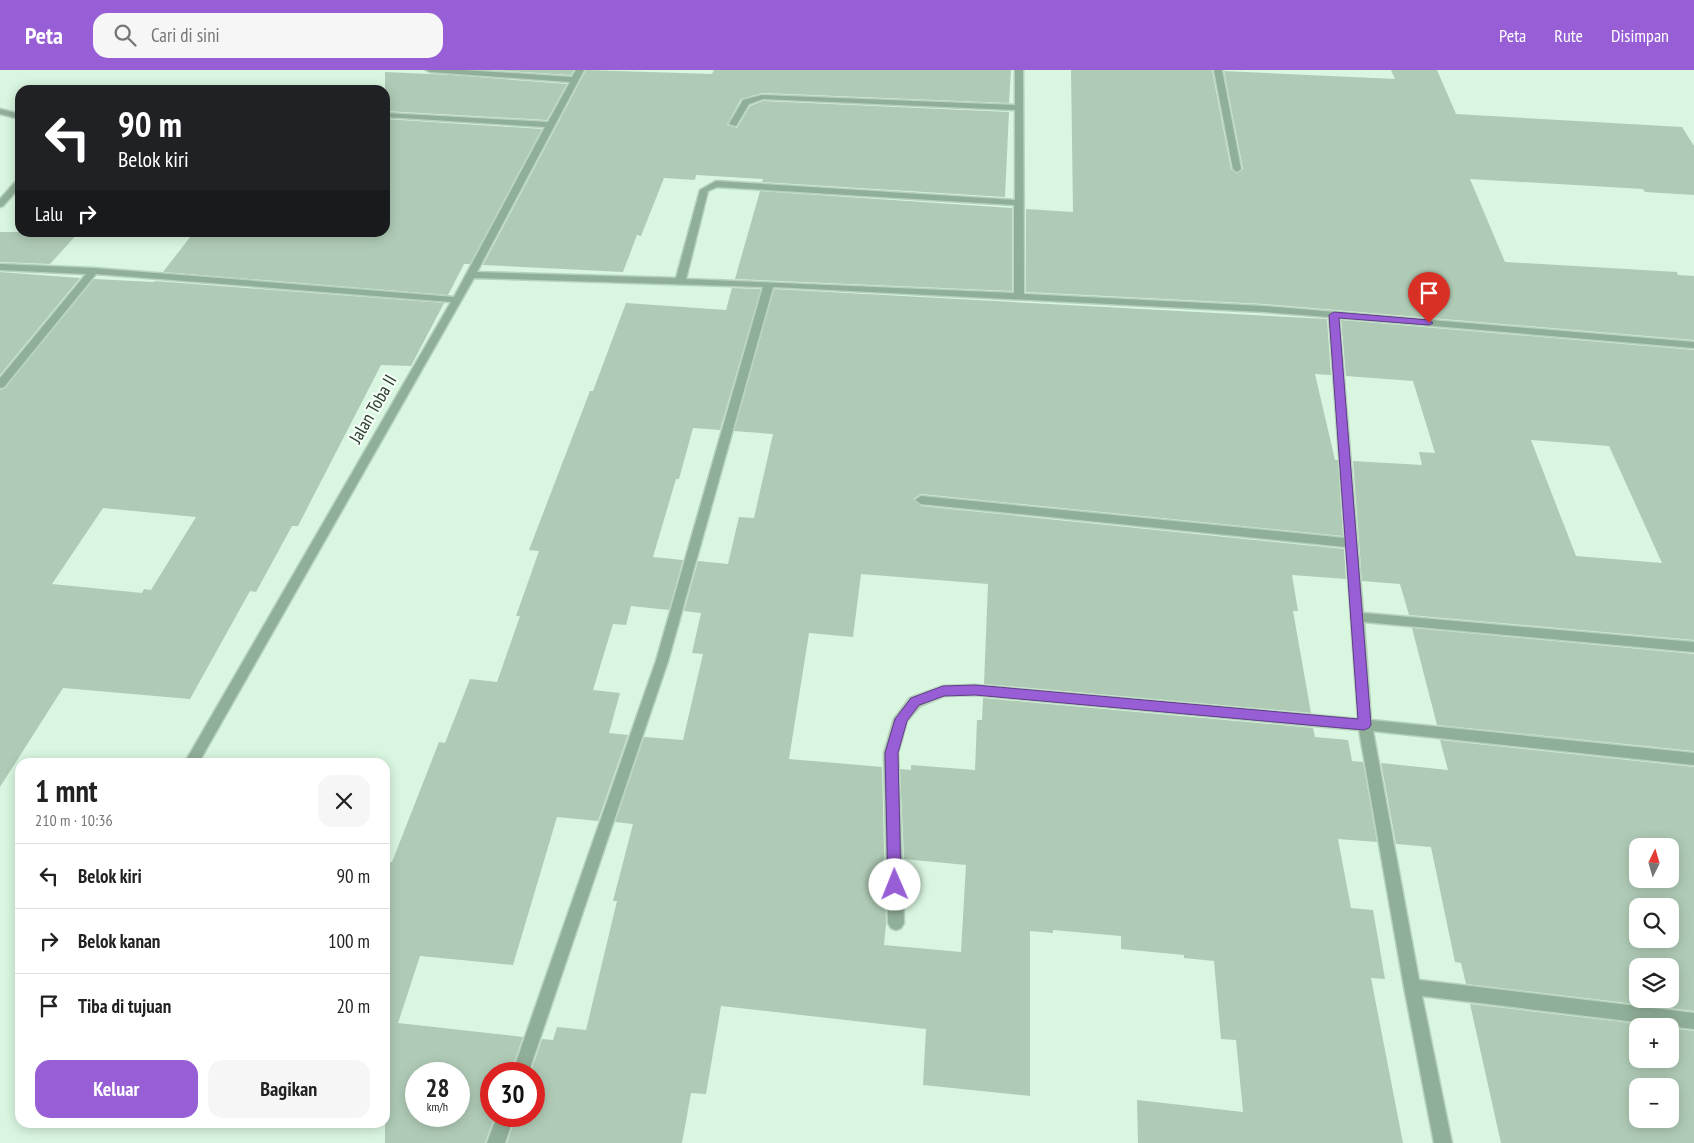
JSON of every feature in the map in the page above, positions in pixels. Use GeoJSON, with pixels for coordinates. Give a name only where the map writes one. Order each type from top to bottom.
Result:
{"type":"FeatureCollection","features":[{"type":"Feature","properties":{"kind":"street"},"geometry":{"type":"LineString","coordinates":[[430,70],[577,75]]}},
{"type":"Feature","properties":{"kind":"street"},"geometry":{"type":"LineString","coordinates":[[1019,70],[1019,298]]}},
{"type":"Feature","properties":{"kind":"street"},"geometry":{"type":"LineString","coordinates":[[1218,70],[1237,169]]}},
{"type":"Feature","properties":{"kind":"street","name":"Jalan Toba II"},"geometry":{"type":"LineString","coordinates":[[194,758],[457,300],[577,75]]}},
{"type":"Feature","properties":{"kind":"street"},"geometry":{"type":"LineString","coordinates":[[733,124],[746,102],[762,97],[1019,108]]}},
{"type":"Feature","properties":{"kind":"street"},"geometry":{"type":"LineString","coordinates":[[0,110],[15,115]]}},
{"type":"Feature","properties":{"kind":"street"},"geometry":{"type":"LineString","coordinates":[[390,115],[550,125]]}},
{"type":"Feature","properties":{"kind":"street"},"geometry":{"type":"LineString","coordinates":[[680,282],[704,190],[716,184],[1019,203]]}},
{"type":"Feature","properties":{"kind":"street"},"geometry":{"type":"LineString","coordinates":[[0,204],[15,188]]}},
{"type":"Feature","properties":{"kind":"street"},"geometry":{"type":"LineString","coordinates":[[0,267],[93,271],[457,300]]}},
{"type":"Feature","properties":{"kind":"street"},"geometry":{"type":"LineString","coordinates":[[0,385],[93,271]]}},
{"type":"Feature","properties":{"kind":"street"},"geometry":{"type":"LineString","coordinates":[[470,275],[769,284],[1334,315],[1694,345]]}},
{"type":"Feature","properties":{"kind":"street"},"geometry":{"type":"LineString","coordinates":[[524,1062],[662,661],[769,284]]}},
{"type":"Feature","properties":{"kind":"street"},"geometry":{"type":"LineString","coordinates":[[1334,315],[1364,725],[1443,1143]]}},
{"type":"Feature","properties":{"kind":"street"},"geometry":{"type":"LineString","coordinates":[[921,500],[1350,543]]}},
{"type":"Feature","properties":{"kind":"street"},"geometry":{"type":"LineString","coordinates":[[1357,617],[1694,647]]}},
{"type":"Feature","properties":{"kind":"street"},"geometry":{"type":"LineString","coordinates":[[896,923],[891,753],[901,719],[915,702],[943,691],[975,690],[1364,725],[1694,759]]}},
{"type":"Feature","properties":{"kind":"street"},"geometry":{"type":"LineString","coordinates":[[1412,987],[1694,1021]]}},
{"type":"Feature","properties":{"kind":"street"},"geometry":{"type":"LineString","coordinates":[[496,1143],[502,1127]]}},
{"type":"Feature","properties":{"kind":"building"},"geometry":{"type":"Polygon","coordinates":[[[493,70],[574,70],[571,75],[493,70]]]}},
{"type":"Feature","properties":{"kind":"building"},"geometry":{"type":"Polygon","coordinates":[[[586,70],[712,74],[714,70],[1011,70],[1009,103],[762,93],[741,99],[727,125],[737,128],[750,106],[763,101],[1009,112],[1005,197],[762,182],[763,179],[696,175],[695,180],[664,178],[641,236],[637,235],[623,272],[483,265],[586,70]]]}},
{"type":"Feature","properties":{"kind":"building"},"geometry":{"type":"Polygon","coordinates":[[[1071,70],[1212,70],[1231,169],[1237,174],[1243,169],[1224,71],[1395,79],[1391,70],[1437,70],[1456,114],[1682,127],[1694,146],[1694,195],[1645,192],[1643,189],[1470,179],[1505,262],[1677,272],[1678,275],[1694,276],[1694,340],[1264,304],[1026,292],[1026,209],[1073,212],[1071,70]]]}},
{"type":"Feature","properties":{"kind":"building"},"geometry":{"type":"Polygon","coordinates":[[[385,72],[567,84],[547,120],[390,111],[390,85],[385,85],[385,72]]]}},
{"type":"Feature","properties":{"kind":"building"},"geometry":{"type":"Polygon","coordinates":[[[390,119],[542,129],[470,264],[464,264],[448,295],[163,272],[190,237],[390,237],[390,119]]]}},
{"type":"Feature","properties":{"kind":"building"},"geometry":{"type":"Polygon","coordinates":[[[760,191],[1012,208],[1012,291],[735,279],[760,191]]]}},
{"type":"Feature","properties":{"kind":"building"},"geometry":{"type":"Polygon","coordinates":[[[0,232],[15,232],[15,237],[74,237],[50,264],[0,262],[0,232]]]}},
{"type":"Feature","properties":{"kind":"building"},"geometry":{"type":"Polygon","coordinates":[[[0,272],[80,278],[0,375],[0,272]]]}},
{"type":"Feature","properties":{"kind":"building"},"geometry":{"type":"Polygon","coordinates":[[[94,279],[155,281],[444,303],[411,366],[381,365],[298,526],[292,526],[256,592],[250,591],[190,699],[63,688],[18,758],[15,758],[15,763],[0,787],[0,390],[5,388],[94,279]],[[103,508],[52,584],[142,593],[144,589],[151,590],[196,517],[103,508]]]}},
{"type":"Feature","properties":{"kind":"building"},"geometry":{"type":"Polygon","coordinates":[[[732,288],[761,289],[720,430],[693,428],[679,479],[676,479],[653,557],[683,560],[669,610],[631,606],[626,625],[613,624],[593,690],[620,693],[609,733],[628,735],[598,821],[557,817],[513,965],[420,956],[398,1023],[523,1037],[514,1062],[480,1062],[480,1127],[491,1127],[485,1143],[385,1143],[385,1128],[390,1128],[390,862],[392,862],[439,742],[445,743],[470,679],[497,682],[520,616],[516,616],[539,551],[529,550],[590,391],[593,391],[626,303],[726,310],[732,288]]]}},
{"type":"Feature","properties":{"kind":"building"},"geometry":{"type":"Polygon","coordinates":[[[774,289],[1327,319],[1331,375],[1315,374],[1335,460],[1338,460],[1343,536],[921,494],[913,499],[921,506],[1344,549],[1346,579],[1292,575],[1298,611],[1293,611],[1311,713],[984,684],[988,584],[861,574],[853,637],[809,633],[789,759],[882,767],[886,924],[884,945],[961,952],[966,865],[904,859],[900,769],[911,770],[911,765],[975,770],[977,720],[982,720],[983,698],[1313,728],[1315,737],[1348,740],[1352,761],[1363,762],[1377,842],[1338,839],[1351,908],[1373,910],[1385,979],[1371,978],[1403,1143],[1138,1143],[1137,1100],[1243,1112],[1236,1040],[1221,1039],[1214,961],[1184,958],[1184,955],[1121,949],[1121,936],[1053,930],[1053,933],[1030,931],[1030,1096],[923,1085],[926,1029],[721,1006],[706,1094],[691,1093],[682,1143],[507,1143],[512,1127],[545,1127],[545,1062],[534,1062],[542,1039],[553,1040],[557,1027],[586,1030],[617,901],[613,901],[633,824],[615,822],[644,737],[683,740],[703,654],[692,653],[701,613],[684,611],[698,561],[728,564],[739,517],[754,518],[773,434],[734,431],[774,289]]]}},
{"type":"Feature","properties":{"kind":"building"},"geometry":{"type":"Polygon","coordinates":[[[1341,320],[1694,350],[1694,640],[1409,615],[1400,584],[1362,581],[1353,461],[1422,465],[1419,452],[1435,453],[1413,381],[1346,376],[1341,320]],[[1531,440],[1576,556],[1662,563],[1609,446],[1531,440]]]}},
{"type":"Feature","properties":{"kind":"building"},"geometry":{"type":"Polygon","coordinates":[[[1412,628],[1694,654],[1694,751],[1437,725],[1412,628]]]}},
{"type":"Feature","properties":{"kind":"building"},"geometry":{"type":"Polygon","coordinates":[[[1440,740],[1694,767],[1694,1011],[1669,1008],[1679,1008],[1679,958],[1629,958],[1629,1003],[1466,984],[1461,963],[1455,962],[1431,847],[1396,844],[1381,763],[1448,770],[1440,740]]]}},
{"type":"Feature","properties":{"kind":"building"},"geometry":{"type":"Polygon","coordinates":[[[1470,1004],[1629,1023],[1629,1068],[1679,1068],[1679,1029],[1694,1031],[1694,1143],[1501,1143],[1470,1004]]]}},
{"type":"Feature","properties":{"kind":"route"},"geometry":{"type":"LineString","coordinates":[[895,885],[891,753],[901,719],[915,702],[943,691],[975,690],[1364,725],[1334,315],[1429,323]]}}]}
